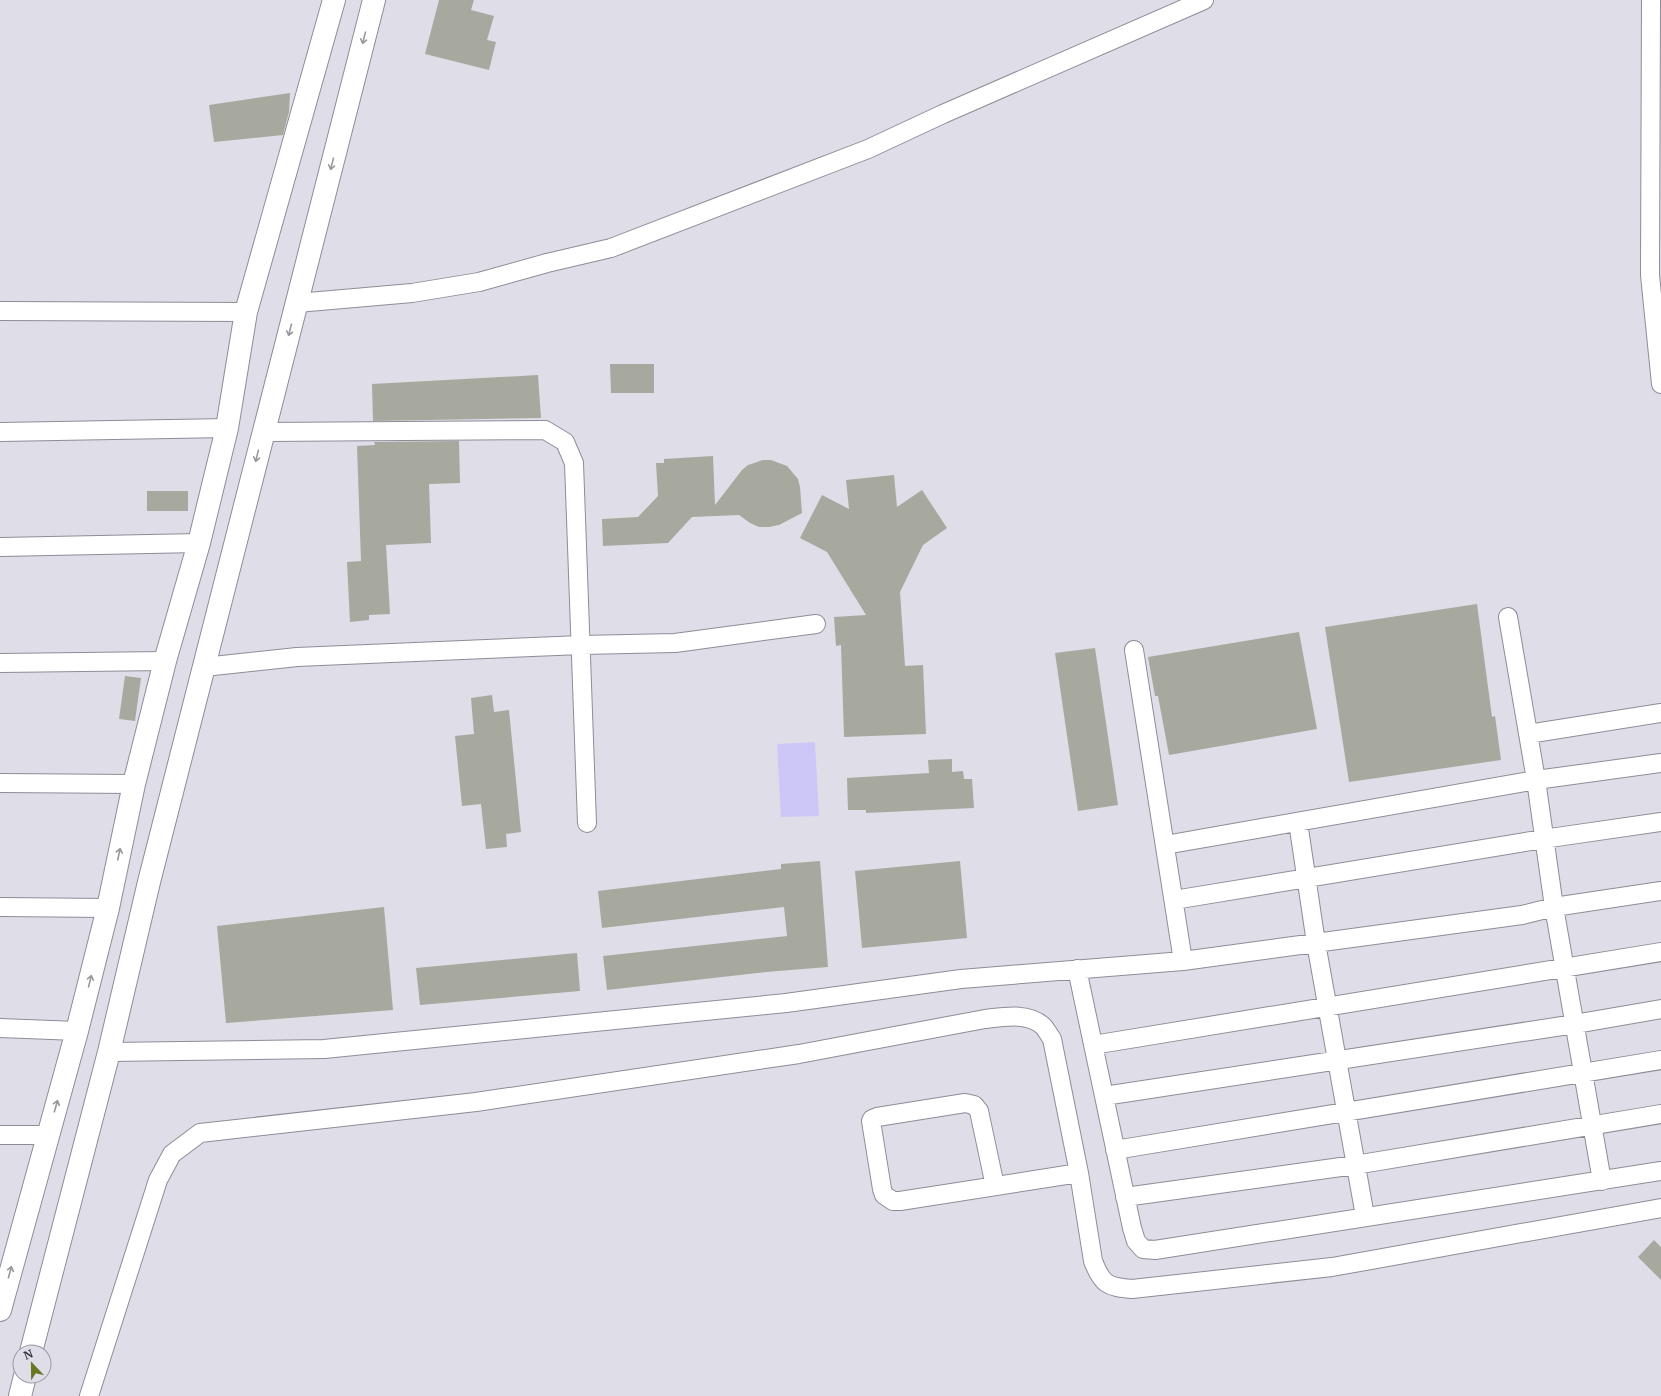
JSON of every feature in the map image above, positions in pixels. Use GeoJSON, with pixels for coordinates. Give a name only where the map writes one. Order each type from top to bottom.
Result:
{"type":"FeatureCollection","features":[{"type":"Feature","properties":{"kind":"highway"},"geometry":{"type":"LineString","coordinates":[[0,1310],[47,1135],[77,1031],[108,908],[134,784],[165,661],[199,543],[227,428],[246,312],[334,0]]}},
{"type":"Feature","properties":{"kind":"highway"},"geometry":{"type":"LineString","coordinates":[[33,1344],[109,1052],[149,882],[374,0]]}},
{"type":"Feature","properties":{"kind":"highway"},"geometry":{"type":"LineString","coordinates":[[20,1396],[23,1384]]}},
{"type":"Feature","properties":{"kind":"street"},"geometry":{"type":"LineString","coordinates":[[297,303],[412,293],[479,282],[547,263],[611,248],[868,149],[1204,0]]}},
{"type":"Feature","properties":{"kind":"street"},"geometry":{"type":"LineString","coordinates":[[1651,0],[1650,275],[1661,384]]}},
{"type":"Feature","properties":{"kind":"street"},"geometry":{"type":"LineString","coordinates":[[0,311],[246,312]]}},
{"type":"Feature","properties":{"kind":"street"},"geometry":{"type":"LineString","coordinates":[[0,432],[227,428]]}},
{"type":"Feature","properties":{"kind":"street"},"geometry":{"type":"LineString","coordinates":[[264,432],[545,430],[565,442],[574,463],[587,823]]}},
{"type":"Feature","properties":{"kind":"street"},"geometry":{"type":"LineString","coordinates":[[0,547],[199,543]]}},
{"type":"Feature","properties":{"kind":"street"},"geometry":{"type":"LineString","coordinates":[[1508,617],[1536,780],[1543,839],[1554,907],[1602,1181]]}},
{"type":"Feature","properties":{"kind":"street"},"geometry":{"type":"LineString","coordinates":[[204,667],[297,657],[581,645],[675,643],[816,624]]}},
{"type":"Feature","properties":{"kind":"street"},"geometry":{"type":"LineString","coordinates":[[1134,650],[1183,961]]}},
{"type":"Feature","properties":{"kind":"street"},"geometry":{"type":"LineString","coordinates":[[0,663],[165,661]]}},
{"type":"Feature","properties":{"kind":"street"},"geometry":{"type":"LineString","coordinates":[[1528,734],[1661,713]]}},
{"type":"Feature","properties":{"kind":"street"},"geometry":{"type":"LineString","coordinates":[[1165,845],[1536,780],[1661,763]]}},
{"type":"Feature","properties":{"kind":"street"},"geometry":{"type":"LineString","coordinates":[[0,783],[134,784]]}},
{"type":"Feature","properties":{"kind":"street"},"geometry":{"type":"LineString","coordinates":[[1298,822],[1305,878],[1316,943],[1365,1216]]}},
{"type":"Feature","properties":{"kind":"street"},"geometry":{"type":"LineString","coordinates":[[1174,900],[1543,839],[1661,822]]}},
{"type":"Feature","properties":{"kind":"street"},"geometry":{"type":"LineString","coordinates":[[109,1052],[324,1049],[786,1004],[961,978],[1183,961],[1522,915],[1554,907],[1661,891]]}},
{"type":"Feature","properties":{"kind":"street"},"geometry":{"type":"LineString","coordinates":[[0,907],[108,908]]}},
{"type":"Feature","properties":{"kind":"street"},"geometry":{"type":"LineString","coordinates":[[1093,1045],[1661,952]]}},
{"type":"Feature","properties":{"kind":"street"},"geometry":{"type":"LineString","coordinates":[[1077,969],[1125,1197],[1136,1241],[1144,1249],[1155,1250],[1661,1171]]}},
{"type":"Feature","properties":{"kind":"street"},"geometry":{"type":"LineString","coordinates":[[1104,1096],[1575,1024],[1661,1009]]}},
{"type":"Feature","properties":{"kind":"street"},"geometry":{"type":"LineString","coordinates":[[89,1396],[158,1180],[172,1154],[200,1133],[476,1102],[799,1054],[986,1019],[1014,1016],[1032,1020],[1042,1025],[1052,1038],[1079,1174],[1093,1260],[1097,1272],[1104,1281],[1113,1288],[1132,1289],[1332,1267],[1660,1210]]}},
{"type":"Feature","properties":{"kind":"street"},"geometry":{"type":"LineString","coordinates":[[0,1028],[77,1031]]}},
{"type":"Feature","properties":{"kind":"street"},"geometry":{"type":"LineString","coordinates":[[1115,1150],[1661,1060]]}},
{"type":"Feature","properties":{"kind":"street"},"geometry":{"type":"LineString","coordinates":[[995,1186],[978,1111],[974,1104],[966,1103],[872,1119],[882,1189],[884,1195],[893,1201],[1079,1174]]}},
{"type":"Feature","properties":{"kind":"street"},"geometry":{"type":"LineString","coordinates":[[1125,1197],[1355,1164],[1592,1124],[1661,1114]]}},
{"type":"Feature","properties":{"kind":"street"},"geometry":{"type":"LineString","coordinates":[[0,1135],[47,1135]]}},
{"type":"Feature","properties":{"kind":"shaded area"},"geometry":{"type":"Polygon","coordinates":[[[815,742],[819,816],[781,817],[777,744],[815,742]]]}},
{"type":"Feature","properties":{"kind":"building"},"geometry":{"type":"Polygon","coordinates":[[[439,0],[474,0],[471,10],[494,16],[487,40],[496,42],[489,70],[425,54],[439,0]]]}},
{"type":"Feature","properties":{"kind":"building"},"geometry":{"type":"Polygon","coordinates":[[[290,93],[289,112],[283,135],[214,142],[209,105],[290,93]]]}},
{"type":"Feature","properties":{"kind":"building"},"geometry":{"type":"Polygon","coordinates":[[[610,364],[654,364],[654,393],[611,393],[610,364]]]}},
{"type":"Feature","properties":{"kind":"building"},"geometry":{"type":"Polygon","coordinates":[[[538,375],[541,418],[373,421],[372,384],[538,375]]]}},
{"type":"Feature","properties":{"kind":"building"},"geometry":{"type":"Polygon","coordinates":[[[459,441],[460,483],[429,484],[431,543],[386,545],[390,614],[369,615],[369,620],[350,622],[347,562],[361,561],[357,446],[375,445],[374,442],[459,441]]]}},
{"type":"Feature","properties":{"kind":"building"},"geometry":{"type":"Polygon","coordinates":[[[713,456],[715,505],[742,470],[748,465],[763,460],[771,460],[787,466],[798,479],[802,513],[779,525],[769,527],[759,527],[750,523],[739,515],[692,517],[668,543],[603,546],[602,519],[638,517],[658,496],[656,463],[664,463],[664,459],[713,456]]]}},
{"type":"Feature","properties":{"kind":"building"},"geometry":{"type":"Polygon","coordinates":[[[894,475],[897,507],[922,490],[947,528],[923,545],[900,592],[905,666],[923,665],[926,734],[844,737],[841,645],[836,646],[834,617],[866,615],[827,552],[800,538],[822,495],[849,509],[846,480],[894,475]]]}},
{"type":"Feature","properties":{"kind":"building"},"geometry":{"type":"Polygon","coordinates":[[[147,491],[188,491],[188,511],[147,511],[147,491]]]}},
{"type":"Feature","properties":{"kind":"building"},"geometry":{"type":"Polygon","coordinates":[[[1477,604],[1492,717],[1495,716],[1501,760],[1349,782],[1325,627],[1477,604]]]}},
{"type":"Feature","properties":{"kind":"building"},"geometry":{"type":"Polygon","coordinates":[[[1299,632],[1317,729],[1169,755],[1158,696],[1155,696],[1148,657],[1299,632]]]}},
{"type":"Feature","properties":{"kind":"building"},"geometry":{"type":"Polygon","coordinates":[[[1095,648],[1118,805],[1078,811],[1055,653],[1095,648]]]}},
{"type":"Feature","properties":{"kind":"building"},"geometry":{"type":"Polygon","coordinates":[[[125,676],[141,678],[135,721],[119,719],[125,676]]]}},
{"type":"Feature","properties":{"kind":"building"},"geometry":{"type":"Polygon","coordinates":[[[492,695],[494,712],[509,710],[521,832],[506,834],[507,847],[486,849],[481,804],[462,806],[455,736],[474,734],[471,698],[492,695]]]}},
{"type":"Feature","properties":{"kind":"building"},"geometry":{"type":"Polygon","coordinates":[[[952,759],[952,772],[963,771],[964,779],[972,779],[974,808],[866,813],[866,810],[848,810],[847,778],[929,773],[928,760],[952,759]]]}},
{"type":"Feature","properties":{"kind":"building"},"geometry":{"type":"Polygon","coordinates":[[[820,861],[828,967],[766,972],[607,990],[603,956],[787,936],[784,907],[602,928],[598,891],[781,869],[781,864],[820,861]]]}},
{"type":"Feature","properties":{"kind":"building"},"geometry":{"type":"Polygon","coordinates":[[[960,861],[967,938],[862,948],[855,871],[960,861]]]}},
{"type":"Feature","properties":{"kind":"building"},"geometry":{"type":"Polygon","coordinates":[[[384,907],[393,1010],[226,1023],[217,926],[384,907]]]}},
{"type":"Feature","properties":{"kind":"building"},"geometry":{"type":"Polygon","coordinates":[[[577,953],[580,991],[420,1005],[416,968],[577,953]]]}},
{"type":"Feature","properties":{"kind":"building"},"geometry":{"type":"Polygon","coordinates":[[[1654,1240],[1661,1247],[1661,1280],[1638,1257],[1654,1240]]]}}]}
